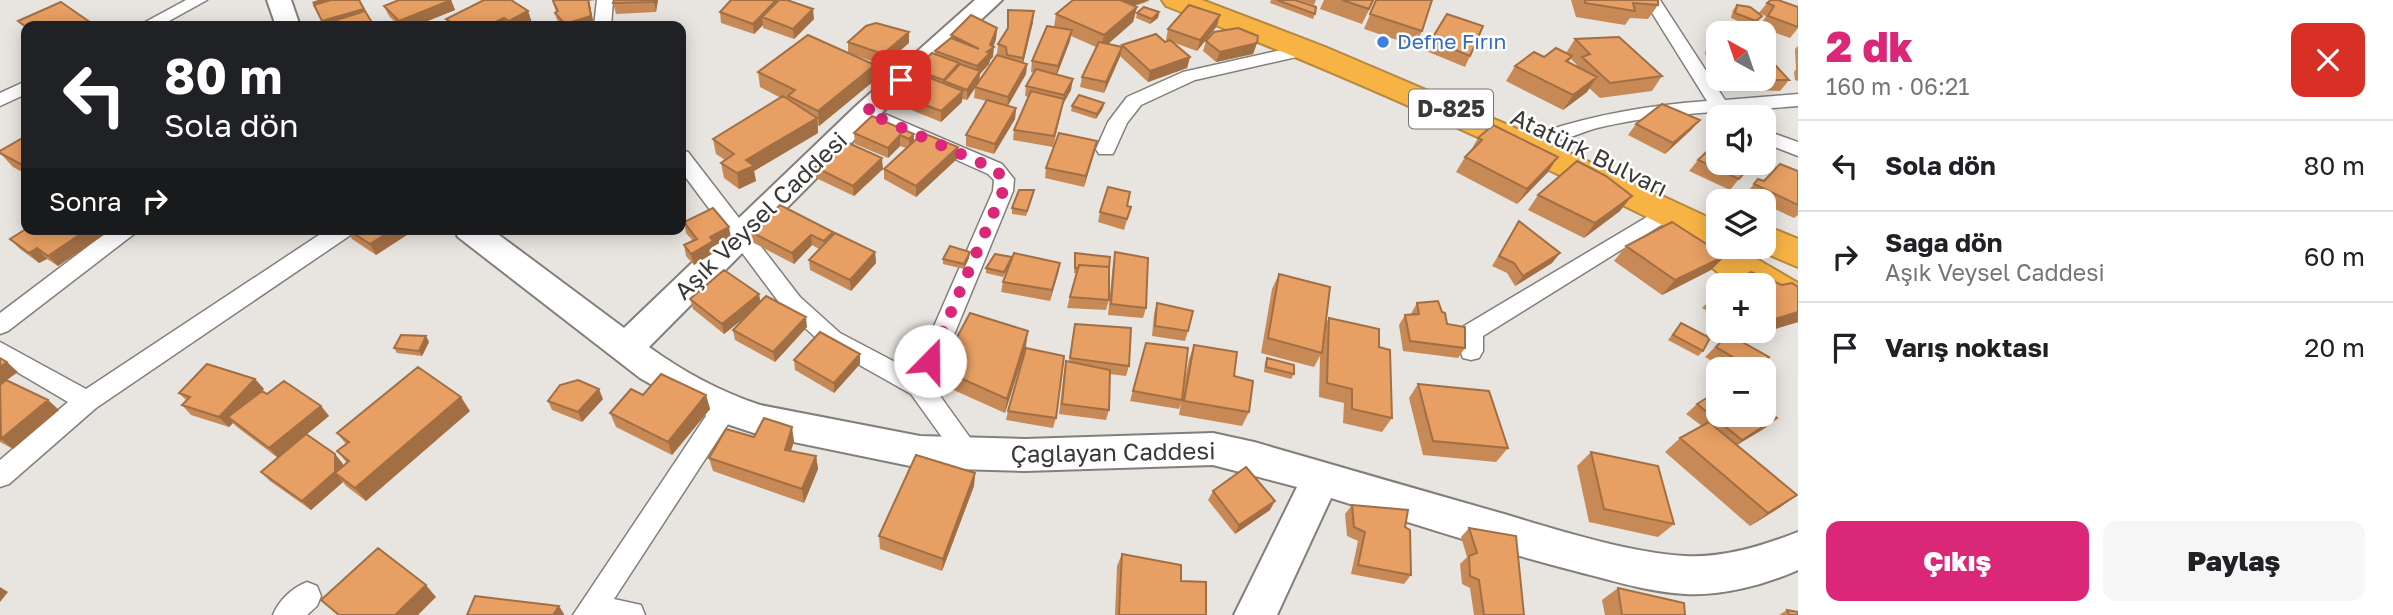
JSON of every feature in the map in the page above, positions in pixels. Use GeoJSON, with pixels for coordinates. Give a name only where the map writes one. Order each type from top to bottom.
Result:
{"type":"FeatureCollection","features":[{"type":"Feature","properties":{"kind":"highway","name":"Atatürk Bulvarı"},"geometry":{"type":"LineString","coordinates":[[1176,0],[1292,36],[1390,62],[1552,135],[1706,210]]}},
{"type":"Feature","properties":{"kind":"highway","name":"Atatürk Bulvarı"},"geometry":{"type":"LineString","coordinates":[[1224,0],[1292,36],[1505,134],[1706,231]]}},
{"type":"Feature","properties":{"kind":"highway"},"geometry":{"type":"LineString","coordinates":[[1667,212],[1733,264],[1798,301]]}},
{"type":"Feature","properties":{"kind":"highway"},"geometry":{"type":"LineString","coordinates":[[1776,244],[1798,254]]}},
{"type":"Feature","properties":{"kind":"highway"},"geometry":{"type":"LineString","coordinates":[[1762,259],[1798,276]]}},
{"type":"Feature","properties":{"kind":"street"},"geometry":{"type":"LineString","coordinates":[[157,21],[199,0]]}},
{"type":"Feature","properties":{"kind":"street"},"geometry":{"type":"LineString","coordinates":[[279,0],[286,21]]}},
{"type":"Feature","properties":{"kind":"street"},"geometry":{"type":"LineString","coordinates":[[604,21],[605,0]]}},
{"type":"Feature","properties":{"kind":"street","name":"Aşık Veysel Caddesi"},"geometry":{"type":"LineString","coordinates":[[625,348],[866,112],[990,0]]}},
{"type":"Feature","properties":{"kind":"street"},"geometry":{"type":"LineString","coordinates":[[1652,0],[1715,105]]}},
{"type":"Feature","properties":{"kind":"street"},"geometry":{"type":"LineString","coordinates":[[1106,149],[1118,122],[1134,101],[1189,76],[1292,36]]}},
{"type":"Feature","properties":{"kind":"street"},"geometry":{"type":"LineString","coordinates":[[0,100],[21,90]]}},
{"type":"Feature","properties":{"kind":"street"},"geometry":{"type":"LineString","coordinates":[[1768,105],[1798,100]]}},
{"type":"Feature","properties":{"kind":"street"},"geometry":{"type":"LineString","coordinates":[[1552,135],[1585,123],[1621,115],[1696,109],[1706,111]]}},
{"type":"Feature","properties":{"kind":"street"},"geometry":{"type":"LineString","coordinates":[[866,112],[995,169],[1004,179],[1003,191],[920,387]]}},
{"type":"Feature","properties":{"kind":"street"},"geometry":{"type":"LineString","coordinates":[[1776,141],[1798,149]]}},
{"type":"Feature","properties":{"kind":"street"},"geometry":{"type":"LineString","coordinates":[[686,164],[792,303],[832,339],[920,387],[968,453]]}},
{"type":"Feature","properties":{"kind":"street"},"geometry":{"type":"LineString","coordinates":[[1472,351],[1472,332],[1519,300],[1667,212]]}},
{"type":"Feature","properties":{"kind":"street"},"geometry":{"type":"LineString","coordinates":[[0,325],[118,235]]}},
{"type":"Feature","properties":{"kind":"street"},"geometry":{"type":"LineString","coordinates":[[0,476],[87,401],[335,235]]}},
{"type":"Feature","properties":{"kind":"street","name":"Çağlayan Caddesi"},"geometry":{"type":"LineString","coordinates":[[477,235],[652,368],[725,408],[773,423],[863,443],[920,452],[1025,455],[1213,449],[1254,458],[1546,545],[1621,564],[1684,575],[1734,570],[1772,562],[1798,551]]}},
{"type":"Feature","properties":{"kind":"street"},"geometry":{"type":"LineString","coordinates":[[0,351],[87,401]]}},
{"type":"Feature","properties":{"kind":"street"},"geometry":{"type":"LineString","coordinates":[[631,615],[589,612],[725,408]]}},
{"type":"Feature","properties":{"kind":"street"},"geometry":{"type":"LineString","coordinates":[[1255,615],[1321,479]]}},
{"type":"Feature","properties":{"kind":"building"},"geometry":{"type":"Polygon","coordinates":[[[331,0],[359,0],[364,9],[322,21],[314,5],[331,0]]]}},
{"type":"Feature","properties":{"kind":"building"},"geometry":{"type":"Polygon","coordinates":[[[399,0],[451,0],[399,21],[384,6],[399,0]]]}},
{"type":"Feature","properties":{"kind":"building"},"geometry":{"type":"Polygon","coordinates":[[[484,0],[511,0],[528,11],[509,21],[504,18],[498,21],[446,19],[484,0]]]}},
{"type":"Feature","properties":{"kind":"building"},"geometry":{"type":"Polygon","coordinates":[[[588,0],[591,16],[575,21],[562,21],[555,13],[558,11],[553,1],[588,0]]]}},
{"type":"Feature","properties":{"kind":"building"},"geometry":{"type":"Polygon","coordinates":[[[614,0],[654,0],[654,2],[613,3],[614,0]]]}},
{"type":"Feature","properties":{"kind":"building"},"geometry":{"type":"Polygon","coordinates":[[[731,0],[776,0],[753,24],[720,12],[731,0]]]}},
{"type":"Feature","properties":{"kind":"building"},"geometry":{"type":"Polygon","coordinates":[[[779,0],[813,9],[793,29],[762,17],[779,0]]]}},
{"type":"Feature","properties":{"kind":"building"},"geometry":{"type":"Polygon","coordinates":[[[1073,0],[1120,0],[1137,7],[1104,35],[1056,14],[1073,0]]]}},
{"type":"Feature","properties":{"kind":"building"},"geometry":{"type":"Polygon","coordinates":[[[1277,0],[1295,0],[1316,7],[1315,14],[1277,0]]]}},
{"type":"Feature","properties":{"kind":"building"},"geometry":{"type":"Polygon","coordinates":[[[1342,0],[1373,0],[1369,9],[1342,0]]]}},
{"type":"Feature","properties":{"kind":"building"},"geometry":{"type":"Polygon","coordinates":[[[1376,0],[1432,0],[1422,31],[1370,14],[1376,0]]]}},
{"type":"Feature","properties":{"kind":"building"},"geometry":{"type":"Polygon","coordinates":[[[1585,0],[1658,0],[1658,5],[1633,3],[1635,11],[1585,3],[1585,0]]]}},
{"type":"Feature","properties":{"kind":"building"},"geometry":{"type":"Polygon","coordinates":[[[1771,0],[1798,7],[1798,27],[1768,16],[1774,6],[1767,3],[1771,0]]]}},
{"type":"Feature","properties":{"kind":"building"},"geometry":{"type":"Polygon","coordinates":[[[61,2],[88,21],[21,21],[21,23],[18,21],[61,2]]]}},
{"type":"Feature","properties":{"kind":"building"},"geometry":{"type":"Polygon","coordinates":[[[1189,5],[1220,15],[1200,40],[1168,29],[1189,5]]]}},
{"type":"Feature","properties":{"kind":"building"},"geometry":{"type":"Polygon","coordinates":[[[1737,5],[1750,7],[1762,16],[1756,21],[1735,13],[1737,5]]]}},
{"type":"Feature","properties":{"kind":"building"},"geometry":{"type":"Polygon","coordinates":[[[1144,7],[1159,12],[1152,19],[1137,13],[1144,7]]]}},
{"type":"Feature","properties":{"kind":"building"},"geometry":{"type":"Polygon","coordinates":[[[1008,10],[1034,11],[1023,58],[1007,55],[1006,47],[998,44],[1008,28],[1008,10]]]}},
{"type":"Feature","properties":{"kind":"building"},"geometry":{"type":"Polygon","coordinates":[[[365,11],[371,21],[334,21],[365,11]]]}},
{"type":"Feature","properties":{"kind":"building"},"geometry":{"type":"Polygon","coordinates":[[[1447,14],[1483,26],[1470,56],[1431,40],[1447,14]]]}},
{"type":"Feature","properties":{"kind":"building"},"geometry":{"type":"Polygon","coordinates":[[[971,15],[997,28],[990,45],[994,47],[977,66],[935,51],[951,38],[979,49],[951,35],[971,15]]]}},
{"type":"Feature","properties":{"kind":"building"},"geometry":{"type":"Polygon","coordinates":[[[876,23],[909,32],[883,54],[848,42],[866,26],[876,23]]]}},
{"type":"Feature","properties":{"kind":"building"},"geometry":{"type":"Polygon","coordinates":[[[1047,26],[1072,30],[1058,66],[1032,61],[1047,26]]]}},
{"type":"Feature","properties":{"kind":"building"},"geometry":{"type":"Polygon","coordinates":[[[1238,28],[1258,36],[1257,43],[1220,52],[1206,41],[1214,32],[1238,28]]]}},
{"type":"Feature","properties":{"kind":"building"},"geometry":{"type":"Polygon","coordinates":[[[1156,34],[1165,42],[1170,40],[1190,57],[1150,71],[1122,45],[1156,34]]]}},
{"type":"Feature","properties":{"kind":"building"},"geometry":{"type":"Polygon","coordinates":[[[808,35],[875,65],[818,111],[788,96],[795,90],[758,72],[808,35]]]}},
{"type":"Feature","properties":{"kind":"building"},"geometry":{"type":"Polygon","coordinates":[[[1619,37],[1662,76],[1610,83],[1582,57],[1590,54],[1575,39],[1619,37]]]}},
{"type":"Feature","properties":{"kind":"building"},"geometry":{"type":"Polygon","coordinates":[[[1099,42],[1122,47],[1106,82],[1082,77],[1099,42]]]}},
{"type":"Feature","properties":{"kind":"building"},"geometry":{"type":"Polygon","coordinates":[[[1556,48],[1572,56],[1566,61],[1597,77],[1573,95],[1515,66],[1534,52],[1544,57],[1556,48]]]}},
{"type":"Feature","properties":{"kind":"building"},"geometry":{"type":"Polygon","coordinates":[[[932,53],[959,63],[944,80],[914,70],[932,53]]]}},
{"type":"Feature","properties":{"kind":"building"},"geometry":{"type":"Polygon","coordinates":[[[997,55],[1027,64],[1008,97],[975,87],[997,55]]]}},
{"type":"Feature","properties":{"kind":"building"},"geometry":{"type":"Polygon","coordinates":[[[960,64],[980,71],[967,90],[944,81],[960,64]]]}},
{"type":"Feature","properties":{"kind":"building"},"geometry":{"type":"Polygon","coordinates":[[[1776,66],[1789,80],[1776,80],[1776,66]]]}},
{"type":"Feature","properties":{"kind":"building"},"geometry":{"type":"Polygon","coordinates":[[[1036,69],[1073,79],[1064,95],[1026,86],[1036,69]]]}},
{"type":"Feature","properties":{"kind":"building"},"geometry":{"type":"Polygon","coordinates":[[[915,72],[963,91],[941,111],[894,93],[915,72]]]}},
{"type":"Feature","properties":{"kind":"building"},"geometry":{"type":"Polygon","coordinates":[[[1031,91],[1064,99],[1054,136],[1014,130],[1031,91]]]}},
{"type":"Feature","properties":{"kind":"building"},"geometry":{"type":"Polygon","coordinates":[[[1079,95],[1104,103],[1097,114],[1072,106],[1079,95]]]}},
{"type":"Feature","properties":{"kind":"building"},"geometry":{"type":"Polygon","coordinates":[[[783,96],[817,118],[746,160],[754,166],[737,173],[721,163],[734,154],[713,139],[783,96]]]}},
{"type":"Feature","properties":{"kind":"building"},"geometry":{"type":"Polygon","coordinates":[[[987,100],[1016,108],[995,144],[966,135],[987,100]]]}},
{"type":"Feature","properties":{"kind":"building"},"geometry":{"type":"Polygon","coordinates":[[[1662,104],[1700,120],[1673,143],[1636,124],[1662,104]]]}},
{"type":"Feature","properties":{"kind":"building"},"geometry":{"type":"Polygon","coordinates":[[[872,116],[914,134],[909,139],[900,135],[888,148],[854,133],[872,116]]]}},
{"type":"Feature","properties":{"kind":"building"},"geometry":{"type":"Polygon","coordinates":[[[1493,125],[1558,157],[1527,189],[1465,157],[1482,140],[1478,138],[1493,125]]]}},
{"type":"Feature","properties":{"kind":"building"},"geometry":{"type":"Polygon","coordinates":[[[923,133],[958,147],[916,186],[884,169],[923,133]]]}},
{"type":"Feature","properties":{"kind":"building"},"geometry":{"type":"Polygon","coordinates":[[[1059,133],[1097,141],[1086,176],[1046,168],[1059,133]]]}},
{"type":"Feature","properties":{"kind":"building"},"geometry":{"type":"Polygon","coordinates":[[[21,139],[21,164],[0,153],[21,139]]]}},
{"type":"Feature","properties":{"kind":"building"},"geometry":{"type":"Polygon","coordinates":[[[844,141],[882,158],[853,186],[815,167],[844,141]]]}},
{"type":"Feature","properties":{"kind":"building"},"geometry":{"type":"Polygon","coordinates":[[[1706,152],[1706,164],[1698,160],[1706,152]]]}},
{"type":"Feature","properties":{"kind":"building"},"geometry":{"type":"Polygon","coordinates":[[[1577,161],[1606,176],[1632,196],[1595,223],[1538,195],[1577,161]]]}},
{"type":"Feature","properties":{"kind":"building"},"geometry":{"type":"Polygon","coordinates":[[[1780,164],[1798,171],[1798,205],[1776,194],[1776,189],[1764,189],[1754,184],[1758,179],[1764,181],[1770,175],[1776,175],[1776,168],[1780,164]]]}},
{"type":"Feature","properties":{"kind":"building"},"geometry":{"type":"Polygon","coordinates":[[[1108,187],[1130,192],[1127,206],[1131,207],[1127,219],[1100,212],[1108,187]]]}},
{"type":"Feature","properties":{"kind":"building"},"geometry":{"type":"Polygon","coordinates":[[[1019,190],[1034,190],[1027,211],[1012,208],[1019,190]]]}},
{"type":"Feature","properties":{"kind":"building"},"geometry":{"type":"Polygon","coordinates":[[[780,205],[833,232],[824,241],[811,235],[792,253],[751,232],[780,205]]]}},
{"type":"Feature","properties":{"kind":"building"},"geometry":{"type":"Polygon","coordinates":[[[713,208],[729,227],[710,237],[713,241],[691,254],[684,245],[697,239],[686,221],[713,208]]]}},
{"type":"Feature","properties":{"kind":"building"},"geometry":{"type":"Polygon","coordinates":[[[1519,221],[1560,253],[1523,276],[1514,263],[1499,256],[1519,221]]]}},
{"type":"Feature","properties":{"kind":"building"},"geometry":{"type":"Polygon","coordinates":[[[1672,222],[1706,244],[1706,259],[1719,259],[1675,280],[1626,246],[1672,222]]]}},
{"type":"Feature","properties":{"kind":"building"},"geometry":{"type":"Polygon","coordinates":[[[21,232],[21,235],[79,235],[48,256],[37,248],[29,253],[10,239],[21,232]]]}},
{"type":"Feature","properties":{"kind":"building"},"geometry":{"type":"Polygon","coordinates":[[[835,233],[875,252],[850,280],[809,260],[835,233]]]}},
{"type":"Feature","properties":{"kind":"building"},"geometry":{"type":"Polygon","coordinates":[[[356,235],[384,235],[370,244],[356,235]]]}},
{"type":"Feature","properties":{"kind":"building"},"geometry":{"type":"Polygon","coordinates":[[[950,246],[970,252],[964,264],[943,259],[950,246]]]}},
{"type":"Feature","properties":{"kind":"building"},"geometry":{"type":"Polygon","coordinates":[[[1115,252],[1148,258],[1146,308],[1111,304],[1115,252]]]}},
{"type":"Feature","properties":{"kind":"building"},"geometry":{"type":"Polygon","coordinates":[[[1014,253],[1060,263],[1052,290],[1003,282],[1014,253]]]}},
{"type":"Feature","properties":{"kind":"building"},"geometry":{"type":"Polygon","coordinates":[[[1075,253],[1110,257],[1109,269],[1079,265],[1075,268],[1075,253]]]}},
{"type":"Feature","properties":{"kind":"building"},"geometry":{"type":"Polygon","coordinates":[[[995,254],[1012,257],[1004,272],[986,268],[995,254]]]}},
{"type":"Feature","properties":{"kind":"building"},"geometry":{"type":"Polygon","coordinates":[[[1079,265],[1109,267],[1109,300],[1070,297],[1079,265]]]}},
{"type":"Feature","properties":{"kind":"building"},"geometry":{"type":"Polygon","coordinates":[[[724,270],[759,294],[722,324],[690,299],[724,270]]]}},
{"type":"Feature","properties":{"kind":"building"},"geometry":{"type":"Polygon","coordinates":[[[1279,274],[1330,287],[1322,353],[1268,338],[1279,274]]]}},
{"type":"Feature","properties":{"kind":"building"},"geometry":{"type":"Polygon","coordinates":[[[1776,282],[1782,285],[1792,283],[1798,287],[1798,312],[1776,319],[1776,282]]]}},
{"type":"Feature","properties":{"kind":"building"},"geometry":{"type":"Polygon","coordinates":[[[766,296],[806,317],[773,352],[733,330],[766,296]]]}},
{"type":"Feature","properties":{"kind":"building"},"geometry":{"type":"Polygon","coordinates":[[[1438,301],[1445,313],[1447,324],[1465,327],[1465,348],[1410,341],[1405,315],[1419,314],[1417,303],[1438,301]]]}},
{"type":"Feature","properties":{"kind":"building"},"geometry":{"type":"Polygon","coordinates":[[[1157,303],[1193,311],[1188,331],[1155,326],[1157,303]]]}},
{"type":"Feature","properties":{"kind":"building"},"geometry":{"type":"Polygon","coordinates":[[[970,313],[1028,331],[1007,399],[940,369],[970,313]]]}},
{"type":"Feature","properties":{"kind":"building"},"geometry":{"type":"Polygon","coordinates":[[[1329,318],[1379,329],[1379,347],[1390,350],[1392,418],[1352,409],[1352,389],[1327,383],[1329,318]]]}},
{"type":"Feature","properties":{"kind":"building"},"geometry":{"type":"Polygon","coordinates":[[[1681,323],[1706,336],[1707,343],[1703,351],[1673,335],[1681,323]]]}},
{"type":"Feature","properties":{"kind":"building"},"geometry":{"type":"Polygon","coordinates":[[[1075,324],[1131,328],[1129,366],[1070,358],[1075,324]]]}},
{"type":"Feature","properties":{"kind":"building"},"geometry":{"type":"Polygon","coordinates":[[[820,332],[860,354],[834,383],[794,360],[820,332]]]}},
{"type":"Feature","properties":{"kind":"building"},"geometry":{"type":"Polygon","coordinates":[[[401,335],[426,336],[419,351],[394,348],[401,335]]]}},
{"type":"Feature","properties":{"kind":"building"},"geometry":{"type":"Polygon","coordinates":[[[1146,343],[1188,348],[1182,400],[1133,391],[1146,343]]]}},
{"type":"Feature","properties":{"kind":"building"},"geometry":{"type":"Polygon","coordinates":[[[1720,343],[1744,343],[1769,357],[1733,357],[1716,347],[1720,343]]]}},
{"type":"Feature","properties":{"kind":"building"},"geometry":{"type":"Polygon","coordinates":[[[1194,345],[1237,352],[1234,376],[1253,381],[1249,412],[1184,401],[1194,345]]]}},
{"type":"Feature","properties":{"kind":"building"},"geometry":{"type":"Polygon","coordinates":[[[1026,348],[1064,356],[1056,418],[1008,411],[1026,348]]]}},
{"type":"Feature","properties":{"kind":"building"},"geometry":{"type":"Polygon","coordinates":[[[0,358],[7,362],[0,367],[0,358]]]}},
{"type":"Feature","properties":{"kind":"building"},"geometry":{"type":"Polygon","coordinates":[[[1267,358],[1294,365],[1294,374],[1266,367],[1267,358]]]}},
{"type":"Feature","properties":{"kind":"building"},"geometry":{"type":"Polygon","coordinates":[[[1066,361],[1110,370],[1109,410],[1062,404],[1066,361]]]}},
{"type":"Feature","properties":{"kind":"building"},"geometry":{"type":"Polygon","coordinates":[[[207,364],[255,379],[219,417],[182,405],[190,397],[179,393],[207,364]]]}},
{"type":"Feature","properties":{"kind":"building"},"geometry":{"type":"Polygon","coordinates":[[[418,367],[461,397],[355,488],[335,473],[349,461],[337,451],[349,442],[337,433],[418,367]]]}},
{"type":"Feature","properties":{"kind":"building"},"geometry":{"type":"Polygon","coordinates":[[[661,374],[706,395],[668,442],[610,413],[631,389],[643,395],[661,374]]]}},
{"type":"Feature","properties":{"kind":"building"},"geometry":{"type":"Polygon","coordinates":[[[6,380],[48,400],[1,439],[0,385],[6,380]]]}},
{"type":"Feature","properties":{"kind":"building"},"geometry":{"type":"Polygon","coordinates":[[[578,380],[599,389],[578,412],[548,401],[560,385],[578,380]]]}},
{"type":"Feature","properties":{"kind":"building"},"geometry":{"type":"Polygon","coordinates":[[[284,381],[321,406],[269,448],[228,417],[262,391],[267,394],[284,381]]]}},
{"type":"Feature","properties":{"kind":"building"},"geometry":{"type":"Polygon","coordinates":[[[1418,384],[1489,391],[1508,448],[1433,441],[1418,384]]]}},
{"type":"Feature","properties":{"kind":"building"},"geometry":{"type":"Polygon","coordinates":[[[1706,398],[1706,411],[1697,404],[1706,398]]]}},
{"type":"Feature","properties":{"kind":"building"},"geometry":{"type":"Polygon","coordinates":[[[764,418],[792,427],[785,450],[816,456],[802,489],[709,458],[726,429],[754,437],[764,418]]]}},
{"type":"Feature","properties":{"kind":"building"},"geometry":{"type":"Polygon","coordinates":[[[1706,424],[1706,427],[1715,427],[1797,495],[1768,513],[1680,438],[1706,424]]]}},
{"type":"Feature","properties":{"kind":"building"},"geometry":{"type":"Polygon","coordinates":[[[1726,427],[1763,427],[1742,440],[1726,427]]]}},
{"type":"Feature","properties":{"kind":"building"},"geometry":{"type":"Polygon","coordinates":[[[306,434],[335,454],[335,472],[302,501],[261,472],[306,434]]]}},
{"type":"Feature","properties":{"kind":"building"},"geometry":{"type":"Polygon","coordinates":[[[1591,452],[1658,466],[1674,524],[1604,509],[1591,452]]]}},
{"type":"Feature","properties":{"kind":"building"},"geometry":{"type":"Polygon","coordinates":[[[916,455],[975,473],[943,559],[879,536],[916,455]]]}},
{"type":"Feature","properties":{"kind":"building"},"geometry":{"type":"Polygon","coordinates":[[[1246,467],[1275,501],[1239,525],[1213,491],[1246,467]]]}},
{"type":"Feature","properties":{"kind":"building"},"geometry":{"type":"Polygon","coordinates":[[[1352,505],[1408,510],[1405,527],[1410,530],[1411,575],[1358,565],[1365,532],[1354,527],[1352,505]]]}},
{"type":"Feature","properties":{"kind":"building"},"geometry":{"type":"Polygon","coordinates":[[[1469,528],[1516,536],[1524,615],[1484,615],[1479,580],[1470,576],[1469,556],[1477,553],[1469,528]]]}},
{"type":"Feature","properties":{"kind":"building"},"geometry":{"type":"Polygon","coordinates":[[[378,548],[426,585],[395,615],[339,615],[321,600],[378,548]]]}},
{"type":"Feature","properties":{"kind":"building"},"geometry":{"type":"Polygon","coordinates":[[[1122,554],[1181,565],[1181,581],[1206,582],[1206,615],[1119,615],[1122,554]]]}},
{"type":"Feature","properties":{"kind":"building"},"geometry":{"type":"Polygon","coordinates":[[[1618,588],[1684,603],[1685,615],[1622,615],[1618,588]]]}},
{"type":"Feature","properties":{"kind":"building"},"geometry":{"type":"Polygon","coordinates":[[[475,596],[559,606],[553,615],[467,615],[475,596]]]}},
{"type":"Feature","properties":{"kind":"building"},"geometry":{"type":"Polygon","coordinates":[[[1787,610],[1798,612],[1798,615],[1789,615],[1787,610]]]}},
{"type":"Feature","properties":{"kind":"place","name":"Defne Fırın"},"geometry":{"type":"Point","coordinates":[1383,42]}},
{"type":"Feature","properties":{"kind":"route"},"geometry":{"type":"LineString","coordinates":[[901,80],[866,112],[995,169],[1004,179],[1003,191],[930,361]]}}]}
